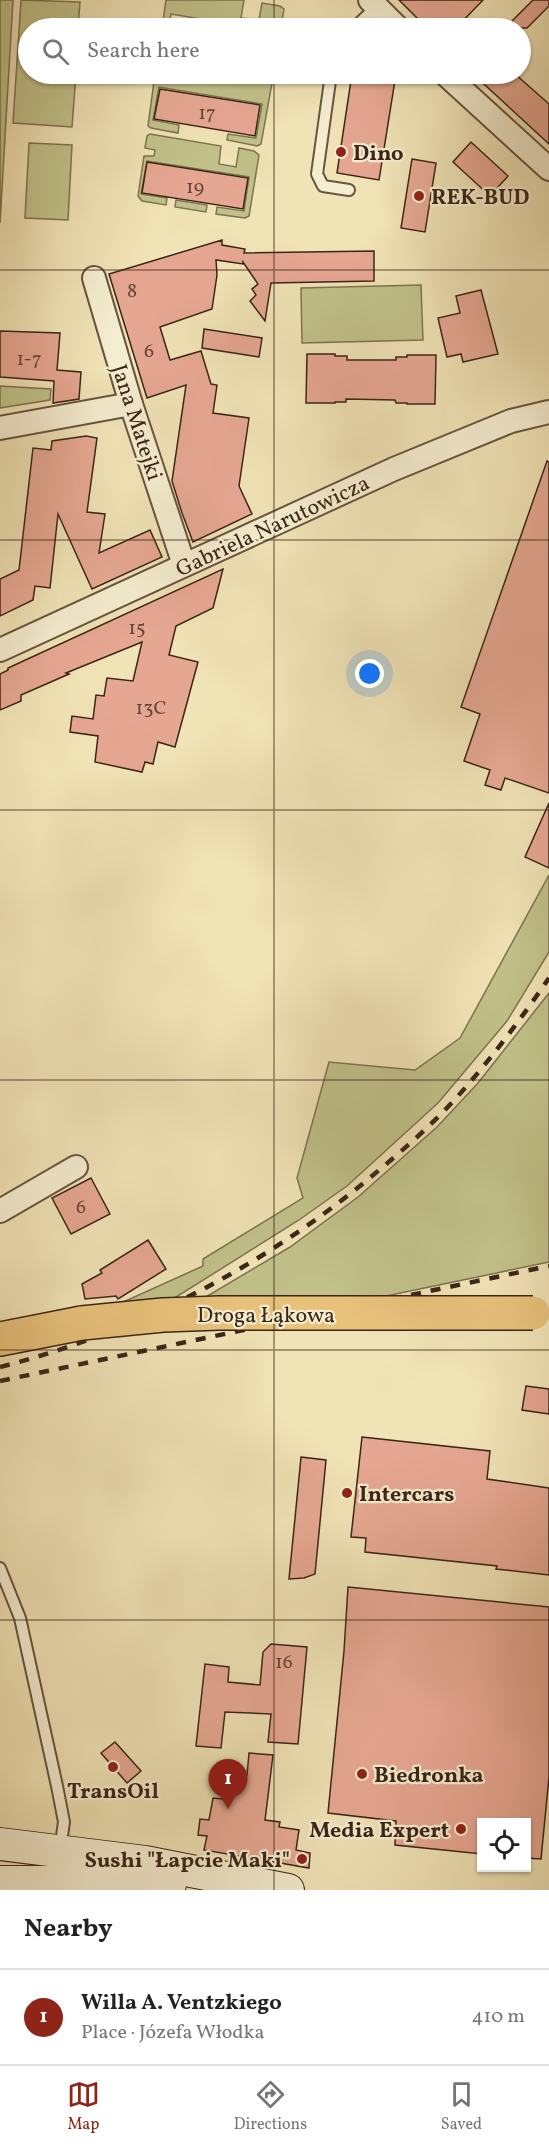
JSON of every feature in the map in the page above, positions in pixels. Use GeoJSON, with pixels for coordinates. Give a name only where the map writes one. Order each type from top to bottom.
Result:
{"type":"FeatureCollection","features":[{"type":"Feature","properties":{"kind":"main road","name":"Droga Łąkowa"},"geometry":{"type":"LineString","coordinates":[[0,1339],[82,1323],[163,1315],[544,1312]]}},
{"type":"Feature","properties":{"kind":"main road"},"geometry":{"type":"LineString","coordinates":[[256,1890],[139,1882],[89,1886],[14,1884],[1,1842],[145,1862],[288,1890]]}},
{"type":"Feature","properties":{"kind":"street"},"geometry":{"type":"LineString","coordinates":[[373,3],[388,18]]}},
{"type":"Feature","properties":{"kind":"street"},"geometry":{"type":"LineString","coordinates":[[456,84],[549,169]]}},
{"type":"Feature","properties":{"kind":"street","name":"Jana Matejki"},"geometry":{"type":"LineString","coordinates":[[94,278],[131,404],[184,566]]}},
{"type":"Feature","properties":{"kind":"street"},"geometry":{"type":"LineString","coordinates":[[0,428],[131,404]]}},
{"type":"Feature","properties":{"kind":"street","name":"Gabriela Narutowicza"},"geometry":{"type":"LineString","coordinates":[[0,650],[394,469],[511,421],[549,412]]}},
{"type":"Feature","properties":{"kind":"street"},"geometry":{"type":"LineString","coordinates":[[0,1211],[76,1167]]}},
{"type":"Feature","properties":{"kind":"lane"},"geometry":{"type":"LineString","coordinates":[[362,18],[373,3]]}},
{"type":"Feature","properties":{"kind":"lane"},"geometry":{"type":"LineString","coordinates":[[330,84],[317,174],[323,186],[349,190]]}},
{"type":"Feature","properties":{"kind":"lane"},"geometry":{"type":"LineString","coordinates":[[0,1568],[20,1618],[54,1774],[64,1822],[60,1851]]}},
{"type":"Feature","properties":{"kind":"green space"},"geometry":{"type":"Polygon","coordinates":[[[0,0],[13,0],[0,223],[0,0]]]}},
{"type":"Feature","properties":{"kind":"green space"},"geometry":{"type":"Polygon","coordinates":[[[21,0],[80,2],[79,18],[20,18],[21,0]]]}},
{"type":"Feature","properties":{"kind":"green space"},"geometry":{"type":"Polygon","coordinates":[[[166,0],[244,0],[241,18],[195,18],[171,14],[170,18],[163,18],[166,0]]]}},
{"type":"Feature","properties":{"kind":"green space"},"geometry":{"type":"Polygon","coordinates":[[[262,3],[280,6],[284,9],[283,18],[259,18],[262,3]]]}},
{"type":"Feature","properties":{"kind":"green space"},"geometry":{"type":"Polygon","coordinates":[[[18,46],[18,84],[75,84],[72,127],[13,123],[18,46]]]}},
{"type":"Feature","properties":{"kind":"green space"},"geometry":{"type":"Polygon","coordinates":[[[154,84],[272,84],[261,144],[257,146],[227,140],[228,134],[256,138],[262,104],[159,87],[153,120],[179,125],[178,133],[148,126],[154,84]]]}},
{"type":"Feature","properties":{"kind":"green space"},"geometry":{"type":"Polygon","coordinates":[[[150,134],[221,146],[219,164],[236,167],[239,148],[254,151],[259,155],[249,216],[245,218],[216,214],[217,207],[244,211],[249,177],[147,161],[141,194],[167,198],[166,205],[142,201],[138,196],[144,156],[154,156],[155,150],[145,148],[147,136],[150,134]]]}},
{"type":"Feature","properties":{"kind":"green space"},"geometry":{"type":"Polygon","coordinates":[[[29,143],[72,145],[68,220],[25,218],[29,143]]]}},
{"type":"Feature","properties":{"kind":"green space"},"geometry":{"type":"Polygon","coordinates":[[[176,200],[207,205],[206,212],[175,207],[176,200]]]}},
{"type":"Feature","properties":{"kind":"green space"},"geometry":{"type":"Polygon","coordinates":[[[421,285],[423,340],[302,343],[301,288],[421,285]]]}},
{"type":"Feature","properties":{"kind":"green space"},"geometry":{"type":"Polygon","coordinates":[[[0,386],[51,389],[50,400],[0,408],[0,386]]]}},
{"type":"Feature","properties":{"kind":"green space"},"geometry":{"type":"Polygon","coordinates":[[[549,875],[549,952],[507,1021],[438,1103],[347,1186],[299,1220],[173,1299],[121,1303],[203,1266],[203,1259],[303,1198],[297,1178],[329,1062],[415,1070],[460,1038],[549,875]]]}},
{"type":"Feature","properties":{"kind":"green space"},"geometry":{"type":"Polygon","coordinates":[[[549,993],[549,1262],[386,1296],[204,1298],[290,1247],[358,1197],[437,1127],[478,1083],[549,993]]]}},
{"type":"Feature","properties":{"kind":"building"},"geometry":{"type":"Polygon","coordinates":[[[399,0],[483,0],[466,18],[417,18],[399,0]]]}},
{"type":"Feature","properties":{"kind":"building"},"geometry":{"type":"Polygon","coordinates":[[[533,0],[549,0],[549,6],[531,24],[531,18],[515,18],[533,0]]]}},
{"type":"Feature","properties":{"kind":"building"},"geometry":{"type":"Polygon","coordinates":[[[350,84],[394,84],[379,180],[337,173],[350,84]]]}},
{"type":"Feature","properties":{"kind":"building"},"geometry":{"type":"Polygon","coordinates":[[[484,84],[526,84],[549,104],[549,144],[484,84]]]}},
{"type":"Feature","properties":{"kind":"building"},"geometry":{"type":"Polygon","coordinates":[[[160,89],[260,105],[255,136],[154,119],[160,89]]]}},
{"type":"Feature","properties":{"kind":"building"},"geometry":{"type":"Polygon","coordinates":[[[471,142],[508,176],[490,196],[453,162],[471,142]]]}},
{"type":"Feature","properties":{"kind":"building","name":"REK-BUD"},"geometry":{"type":"Polygon","coordinates":[[[412,159],[436,163],[425,232],[401,228],[412,159]]]}},
{"type":"Feature","properties":{"kind":"building"},"geometry":{"type":"Polygon","coordinates":[[[147,162],[248,178],[243,209],[142,193],[147,162]]]}},
{"type":"Feature","properties":{"kind":"building"},"geometry":{"type":"Polygon","coordinates":[[[222,240],[222,245],[245,249],[244,253],[374,251],[374,281],[271,283],[265,321],[250,301],[256,295],[252,289],[258,284],[243,262],[243,264],[216,260],[217,275],[212,309],[160,327],[170,360],[201,351],[211,384],[217,385],[213,413],[249,418],[239,486],[252,514],[193,542],[172,481],[186,385],[147,398],[109,274],[222,240]]]}},
{"type":"Feature","properties":{"kind":"building"},"geometry":{"type":"Polygon","coordinates":[[[481,290],[498,354],[463,362],[461,354],[447,357],[438,318],[460,313],[456,296],[481,290]]]}},
{"type":"Feature","properties":{"kind":"building"},"geometry":{"type":"Polygon","coordinates":[[[204,329],[262,338],[259,357],[202,348],[204,329]]]}},
{"type":"Feature","properties":{"kind":"building"},"geometry":{"type":"Polygon","coordinates":[[[0,331],[60,333],[57,370],[81,372],[79,399],[53,403],[54,381],[0,377],[0,331]]]}},
{"type":"Feature","properties":{"kind":"building"},"geometry":{"type":"Polygon","coordinates":[[[307,354],[335,354],[335,356],[347,356],[347,360],[396,360],[396,357],[407,357],[407,355],[436,355],[435,404],[346,399],[346,402],[306,403],[307,354]]]}},
{"type":"Feature","properties":{"kind":"building"},"geometry":{"type":"Polygon","coordinates":[[[86,436],[97,438],[87,512],[105,514],[99,553],[150,530],[162,557],[92,589],[58,514],[50,588],[35,586],[33,600],[0,616],[0,579],[19,570],[33,448],[51,450],[52,441],[86,436]]]}},
{"type":"Feature","properties":{"kind":"building"},"geometry":{"type":"Polygon","coordinates":[[[547,461],[549,462],[549,793],[505,778],[501,790],[485,785],[490,770],[464,761],[480,714],[461,707],[547,461]]]}},
{"type":"Feature","properties":{"kind":"building"},"geometry":{"type":"Polygon","coordinates":[[[223,569],[213,608],[176,626],[169,655],[198,662],[175,747],[158,742],[153,764],[145,762],[142,772],[95,762],[98,736],[70,732],[72,716],[93,719],[96,695],[104,696],[107,678],[133,681],[142,642],[66,673],[69,674],[21,695],[21,701],[0,710],[0,674],[8,668],[223,569]]]}},
{"type":"Feature","properties":{"kind":"building"},"geometry":{"type":"Polygon","coordinates":[[[549,803],[549,868],[525,857],[549,803]]]}},
{"type":"Feature","properties":{"kind":"building"},"geometry":{"type":"Polygon","coordinates":[[[91,1178],[110,1214],[71,1234],[52,1198],[91,1178]]]}},
{"type":"Feature","properties":{"kind":"building"},"geometry":{"type":"Polygon","coordinates":[[[148,1240],[166,1269],[118,1299],[116,1296],[85,1299],[82,1284],[102,1273],[100,1270],[148,1240]]]}},
{"type":"Feature","properties":{"kind":"building"},"geometry":{"type":"Polygon","coordinates":[[[526,1386],[549,1389],[549,1414],[522,1410],[526,1386]]]}},
{"type":"Feature","properties":{"kind":"building"},"geometry":{"type":"Polygon","coordinates":[[[362,1437],[490,1451],[487,1479],[549,1488],[549,1575],[496,1569],[497,1566],[365,1552],[366,1538],[351,1537],[362,1437]]]}},
{"type":"Feature","properties":{"kind":"building"},"geometry":{"type":"Polygon","coordinates":[[[301,1457],[326,1460],[315,1574],[304,1578],[289,1579],[301,1457]]]}},
{"type":"Feature","properties":{"kind":"building"},"geometry":{"type":"Polygon","coordinates":[[[348,1587],[549,1607],[549,1777],[541,1859],[531,1858],[531,1818],[477,1818],[477,1853],[395,1845],[396,1821],[328,1813],[348,1587]]]}},
{"type":"Feature","properties":{"kind":"building"},"geometry":{"type":"Polygon","coordinates":[[[271,1644],[307,1647],[298,1744],[268,1742],[271,1714],[225,1712],[221,1748],[196,1746],[205,1664],[229,1667],[228,1682],[260,1685],[263,1652],[271,1644]]]}},
{"type":"Feature","properties":{"kind":"building"},"geometry":{"type":"Polygon","coordinates":[[[115,1742],[141,1771],[127,1783],[101,1753],[115,1742]]]}},
{"type":"Feature","properties":{"kind":"building"},"geometry":{"type":"Polygon","coordinates":[[[249,1753],[273,1755],[265,1820],[280,1822],[279,1827],[299,1830],[296,1850],[310,1853],[309,1868],[204,1850],[207,1836],[198,1835],[200,1819],[209,1820],[213,1798],[224,1799],[227,1773],[247,1775],[249,1753]]]}},
{"type":"Feature","properties":{"kind":"railway"},"geometry":{"type":"LineString","coordinates":[[0,1367],[101,1335],[149,1315],[243,1267],[330,1209],[394,1157],[448,1107],[517,1024],[549,978]]}},
{"type":"Feature","properties":{"kind":"railway"},"geometry":{"type":"LineString","coordinates":[[0,1381],[549,1266]]}},
{"type":"Feature","properties":{"kind":"place","name":"Dino"},"geometry":{"type":"Point","coordinates":[341,152]}},
{"type":"Feature","properties":{"kind":"place","name":"REK-BUD"},"geometry":{"type":"Point","coordinates":[419,196]}},
{"type":"Feature","properties":{"kind":"place","name":"Intercars"},"geometry":{"type":"Point","coordinates":[347,1493]}},
{"type":"Feature","properties":{"kind":"place","name":"TransOil"},"geometry":{"type":"Point","coordinates":[113,1767]}},
{"type":"Feature","properties":{"kind":"place","name":"Biedronka"},"geometry":{"type":"Point","coordinates":[362,1774]}},
{"type":"Feature","properties":{"kind":"place","name":"Willa A. Ventzkiego"},"geometry":{"type":"Point","coordinates":[228,1809]}},
{"type":"Feature","properties":{"kind":"place","name":"Media Expert"},"geometry":{"type":"Point","coordinates":[461,1829]}},
{"type":"Feature","properties":{"kind":"place","name":"Sushi \"Łapcie Maki\""},"geometry":{"type":"Point","coordinates":[302,1859]}}]}
